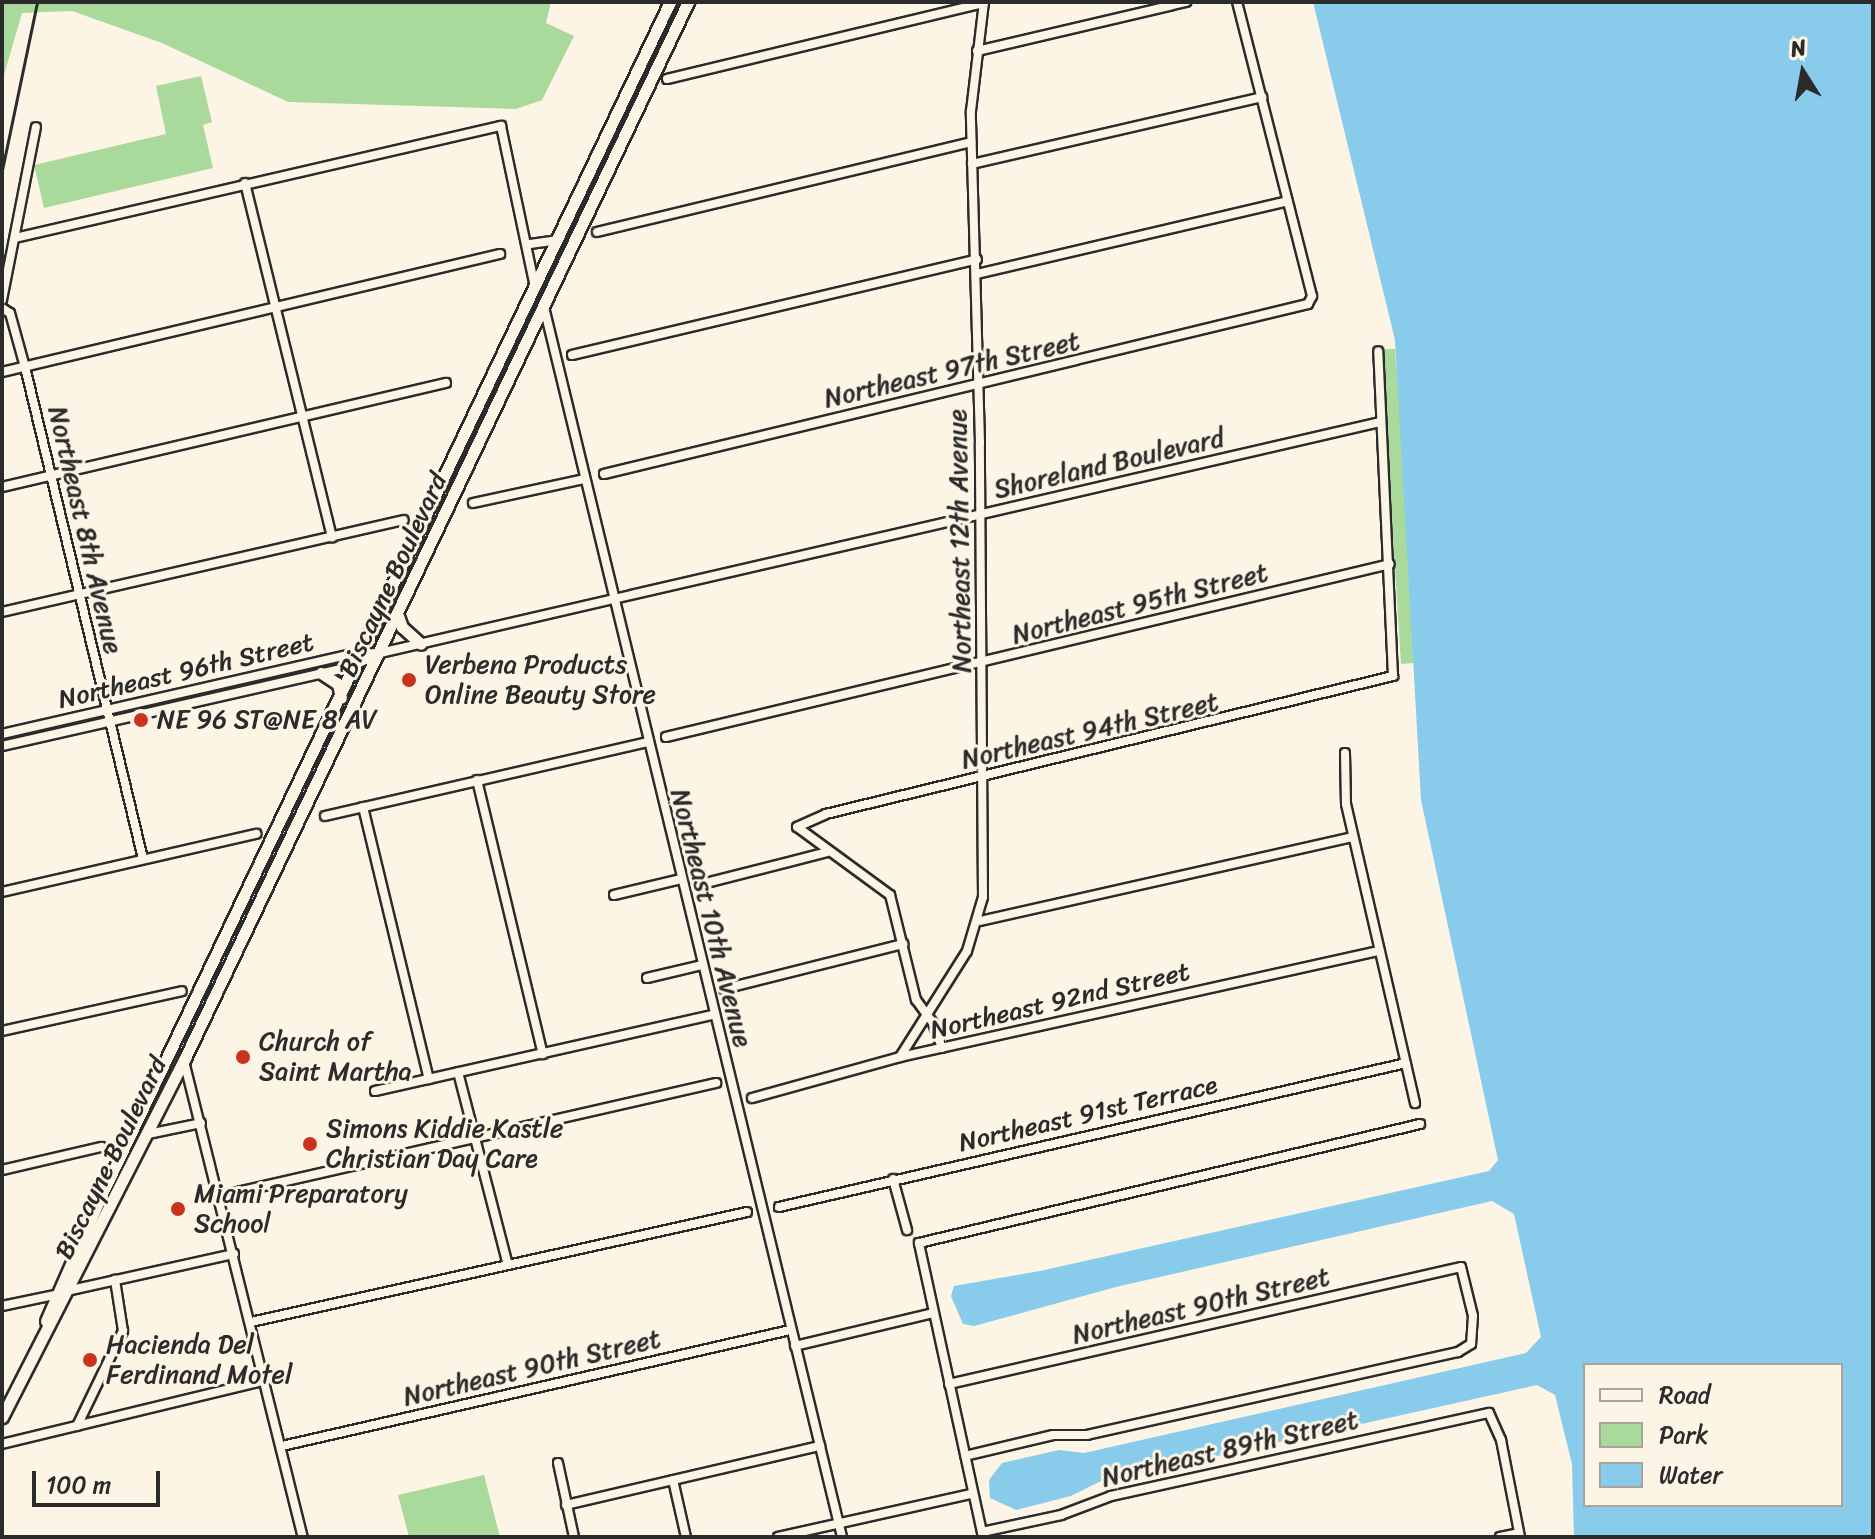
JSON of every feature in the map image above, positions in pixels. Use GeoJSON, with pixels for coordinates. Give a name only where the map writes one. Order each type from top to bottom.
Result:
{"type":"FeatureCollection","features":[{"type":"Feature","properties":{"kind":"main road","name":"Biscayne Boulevard"},"geometry":{"type":"LineString","coordinates":[[42,1334],[54,1295],[670,2]]}},
{"type":"Feature","properties":{"kind":"main road","name":"Biscayne Boulevard"},"geometry":{"type":"LineString","coordinates":[[2,1417],[42,1334],[71,1290],[184,1060],[688,2]]}},
{"type":"Feature","properties":{"kind":"main road"},"geometry":{"type":"LineString","coordinates":[[648,50],[662,56]]}},
{"type":"Feature","properties":{"kind":"main road"},"geometry":{"type":"LineString","coordinates":[[398,616],[421,644]]}},
{"type":"Feature","properties":{"kind":"main road"},"geometry":{"type":"LineString","coordinates":[[321,673],[338,684],[341,698]]}},
{"type":"Feature","properties":{"kind":"main road"},"geometry":{"type":"LineString","coordinates":[[246,896],[247,928]]}},
{"type":"Feature","properties":{"kind":"main road"},"geometry":{"type":"LineString","coordinates":[[180,1031],[184,1060]]}},
{"type":"Feature","properties":{"kind":"street"},"geometry":{"type":"LineString","coordinates":[[977,51],[1186,2]]}},
{"type":"Feature","properties":{"kind":"street"},"geometry":{"type":"LineString","coordinates":[[977,274],[1288,201],[1237,2]]}},
{"type":"Feature","properties":{"kind":"street"},"geometry":{"type":"LineString","coordinates":[[667,79],[984,3]]}},
{"type":"Feature","properties":{"kind":"street","name":"Northeast 12th Avenue"},"geometry":{"type":"LineString","coordinates":[[900,1057],[967,951],[980,921],[984,776],[977,259],[971,142],[977,51],[984,3]]}},
{"type":"Feature","properties":{"kind":"street"},"geometry":{"type":"LineString","coordinates":[[972,164],[1262,97]]}},
{"type":"Feature","properties":{"kind":"street"},"geometry":{"type":"LineString","coordinates":[[15,238],[501,126],[530,244],[535,287]]}},
{"type":"Feature","properties":{"kind":"street"},"geometry":{"type":"LineString","coordinates":[[2,300],[36,127]]}},
{"type":"Feature","properties":{"kind":"street"},"geometry":{"type":"LineString","coordinates":[[597,232],[971,142]]}},
{"type":"Feature","properties":{"kind":"street"},"geometry":{"type":"LineString","coordinates":[[245,183],[332,537]]}},
{"type":"Feature","properties":{"kind":"street","name":"Northeast 97th Street"},"geometry":{"type":"LineString","coordinates":[[604,474],[1308,304],[1312,296],[1288,201]]}},
{"type":"Feature","properties":{"kind":"street"},"geometry":{"type":"LineString","coordinates":[[530,244],[557,240]]}},
{"type":"Feature","properties":{"kind":"street"},"geometry":{"type":"LineString","coordinates":[[2,372],[500,254]]}},
{"type":"Feature","properties":{"kind":"street"},"geometry":{"type":"LineString","coordinates":[[572,355],[977,259]]}},
{"type":"Feature","properties":{"kind":"street","name":"Northeast 10th Avenue"},"geometry":{"type":"LineString","coordinates":[[544,307],[713,1015],[842,1537]]}},
{"type":"Feature","properties":{"kind":"street","name":"Northeast 8th Avenue"},"geometry":{"type":"LineString","coordinates":[[2,308],[10,313],[25,367],[143,859]]}},
{"type":"Feature","properties":{"kind":"street"},"geometry":{"type":"LineString","coordinates":[[1378,351],[1390,564]]}},
{"type":"Feature","properties":{"kind":"street"},"geometry":{"type":"LineString","coordinates":[[2,487],[446,383]]}},
{"type":"Feature","properties":{"kind":"street","name":"Shoreland Boulevard"},"geometry":{"type":"LineString","coordinates":[[613,600],[1380,422]]}},
{"type":"Feature","properties":{"kind":"street"},"geometry":{"type":"LineString","coordinates":[[473,503],[584,479]]}},
{"type":"Feature","properties":{"kind":"street"},"geometry":{"type":"LineString","coordinates":[[2,612],[404,520]]}},
{"type":"Feature","properties":{"kind":"street","name":"Northeast 95th Street"},"geometry":{"type":"LineString","coordinates":[[666,737],[1390,564]]}},
{"type":"Feature","properties":{"kind":"street","name":"Northeast 94th Street"},"geometry":{"type":"LineString","coordinates":[[827,852],[797,827],[819,816],[1393,676],[1390,564]]}},
{"type":"Feature","properties":{"kind":"street","name":"Northeast 96th Street"},"geometry":{"type":"LineString","coordinates":[[2,746],[353,666],[380,653],[613,600]]}},
{"type":"Feature","properties":{"kind":"street","name":"Northeast 96th Street"},"geometry":{"type":"LineString","coordinates":[[2,734],[359,652],[380,653]]}},
{"type":"Feature","properties":{"kind":"street"},"geometry":{"type":"LineString","coordinates":[[325,816],[647,742]]}},
{"type":"Feature","properties":{"kind":"street"},"geometry":{"type":"LineString","coordinates":[[1345,753],[1346,804],[1415,1103]]}},
{"type":"Feature","properties":{"kind":"street"},"geometry":{"type":"LineString","coordinates":[[477,780],[543,1054]]}},
{"type":"Feature","properties":{"kind":"street"},"geometry":{"type":"LineString","coordinates":[[363,807],[429,1079]]}},
{"type":"Feature","properties":{"kind":"street"},"geometry":{"type":"LineString","coordinates":[[2,892],[256,834]]}},
{"type":"Feature","properties":{"kind":"street"},"geometry":{"type":"LineString","coordinates":[[980,921],[1353,837]]}},
{"type":"Feature","properties":{"kind":"street"},"geometry":{"type":"LineString","coordinates":[[698,885],[827,852],[890,895],[916,1000],[942,1048]]}},
{"type":"Feature","properties":{"kind":"street"},"geometry":{"type":"LineString","coordinates":[[614,895],[681,879]]}},
{"type":"Feature","properties":{"kind":"street"},"geometry":{"type":"LineString","coordinates":[[724,989],[903,944]]}},
{"type":"Feature","properties":{"kind":"street","name":"Northeast 92nd Street"},"geometry":{"type":"LineString","coordinates":[[752,1098],[900,1057],[1379,951]]}},
{"type":"Feature","properties":{"kind":"street"},"geometry":{"type":"LineString","coordinates":[[647,978],[702,965]]}},
{"type":"Feature","properties":{"kind":"street"},"geometry":{"type":"LineString","coordinates":[[2,1031],[182,991]]}},
{"type":"Feature","properties":{"kind":"street"},"geometry":{"type":"LineString","coordinates":[[375,1091],[713,1015]]}},
{"type":"Feature","properties":{"kind":"street"},"geometry":{"type":"LineString","coordinates":[[184,1060],[303,1537]]}},
{"type":"Feature","properties":{"kind":"street","name":"Northeast 91st Terrace"},"geometry":{"type":"LineString","coordinates":[[779,1207],[1406,1063]]}},
{"type":"Feature","properties":{"kind":"street"},"geometry":{"type":"LineString","coordinates":[[458,1072],[507,1262]]}},
{"type":"Feature","properties":{"kind":"street"},"geometry":{"type":"LineString","coordinates":[[220,1196],[716,1083]]}},
{"type":"Feature","properties":{"kind":"street"},"geometry":{"type":"LineString","coordinates":[[148,1134],[201,1123]]}},
{"type":"Feature","properties":{"kind":"street"},"geometry":{"type":"LineString","coordinates":[[983,1534],[971,1494],[919,1243],[1420,1124]]}},
{"type":"Feature","properties":{"kind":"street"},"geometry":{"type":"LineString","coordinates":[[2,1170],[101,1147]]}},
{"type":"Feature","properties":{"kind":"street"},"geometry":{"type":"LineString","coordinates":[[893,1179],[907,1230]]}},
{"type":"Feature","properties":{"kind":"street"},"geometry":{"type":"LineString","coordinates":[[251,1322],[507,1262],[747,1212]]}},
{"type":"Feature","properties":{"kind":"street"},"geometry":{"type":"LineString","coordinates":[[71,1290],[234,1254]]}},
{"type":"Feature","properties":{"kind":"street","name":"Northeast 90th Street"},"geometry":{"type":"LineString","coordinates":[[949,1384],[1461,1267]]}},
{"type":"Feature","properties":{"kind":"street","name":"Northeast 89th Street"},"geometry":{"type":"LineString","coordinates":[[965,1456],[1053,1435],[1102,1431],[1458,1352],[1471,1344],[1476,1331],[1461,1267]]}},
{"type":"Feature","properties":{"kind":"street"},"geometry":{"type":"LineString","coordinates":[[77,1426],[123,1331],[115,1280]]}},
{"type":"Feature","properties":{"kind":"street"},"geometry":{"type":"LineString","coordinates":[[2,1306],[54,1295]]}},
{"type":"Feature","properties":{"kind":"street"},"geometry":{"type":"LineString","coordinates":[[795,1346],[933,1313]]}},
{"type":"Feature","properties":{"kind":"street","name":"Northeast 90th Street"},"geometry":{"type":"LineString","coordinates":[[282,1446],[790,1330]]}},
{"type":"Feature","properties":{"kind":"street"},"geometry":{"type":"LineString","coordinates":[[2,1444],[266,1380]]}},
{"type":"Feature","properties":{"kind":"street","name":"Northeast 89th Street"},"geometry":{"type":"LineString","coordinates":[[983,1534],[1061,1515],[1126,1492],[1489,1413],[1501,1440],[1519,1535]]}},
{"type":"Feature","properties":{"kind":"street"},"geometry":{"type":"LineString","coordinates":[[566,1505],[820,1446]]}},
{"type":"Feature","properties":{"kind":"street"},"geometry":{"type":"LineString","coordinates":[[558,1463],[574,1537]]}},
{"type":"Feature","properties":{"kind":"street"},"geometry":{"type":"LineString","coordinates":[[673,1480],[686,1537]]}},
{"type":"Feature","properties":{"kind":"street"},"geometry":{"type":"LineString","coordinates":[[778,1537],[971,1494]]}},
{"type":"Feature","properties":{"kind":"street"},"geometry":{"type":"LineString","coordinates":[[1500,1537],[1519,1535]]}},
{"type":"Feature","properties":{"kind":"green space"},"geometry":{"type":"Polygon","coordinates":[[[2,2],[551,2],[546,23],[574,36],[542,100],[516,109],[288,102],[162,43],[72,11],[22,13],[2,82],[2,2]]]}},
{"type":"Feature","properties":{"kind":"green space"},"geometry":{"type":"Polygon","coordinates":[[[201,76],[212,122],[203,125],[213,168],[44,208],[34,165],[166,134],[156,86],[201,76]]]}},
{"type":"Feature","properties":{"kind":"green space"},"geometry":{"type":"Polygon","coordinates":[[[1381,349],[1395,349],[1414,663],[1401,664],[1381,349]]]}},
{"type":"Feature","properties":{"kind":"green space"},"geometry":{"type":"Polygon","coordinates":[[[484,1475],[500,1537],[409,1537],[398,1495],[484,1475]]]}},
{"type":"Feature","properties":{"kind":"water"},"geometry":{"type":"Polygon","coordinates":[[[1313,2],[1873,2],[1873,1537],[1574,1537],[1572,1464],[1555,1395],[1537,1385],[1099,1482],[1071,1496],[1016,1510],[990,1498],[989,1480],[1002,1463],[1059,1450],[1084,1453],[1526,1353],[1541,1337],[1514,1214],[1492,1201],[1116,1287],[974,1326],[963,1324],[951,1296],[954,1286],[1040,1271],[1489,1171],[1498,1160],[1421,800],[1395,340],[1313,2]]]}},
{"type":"Feature","properties":{"kind":"railway"},"geometry":{"type":"LineString","coordinates":[[2,170],[37,2]]}},
{"type":"Feature","properties":{"kind":"place","name":"Verbena Products Online Beauty Store"},"geometry":{"type":"Point","coordinates":[409,680]}},
{"type":"Feature","properties":{"kind":"place","name":"NE 96 ST@NE 8 AV"},"geometry":{"type":"Point","coordinates":[141,720]}},
{"type":"Feature","properties":{"kind":"place","name":"Church of Saint Martha"},"geometry":{"type":"Point","coordinates":[243,1057]}},
{"type":"Feature","properties":{"kind":"place","name":"Simons Kiddie Kastle Christian Day Care"},"geometry":{"type":"Point","coordinates":[310,1144]}},
{"type":"Feature","properties":{"kind":"place","name":"Miami Preparatory School"},"geometry":{"type":"Point","coordinates":[178,1209]}},
{"type":"Feature","properties":{"kind":"place","name":"Hacienda Del Ferdinand Motel"},"geometry":{"type":"Point","coordinates":[90,1360]}}]}
